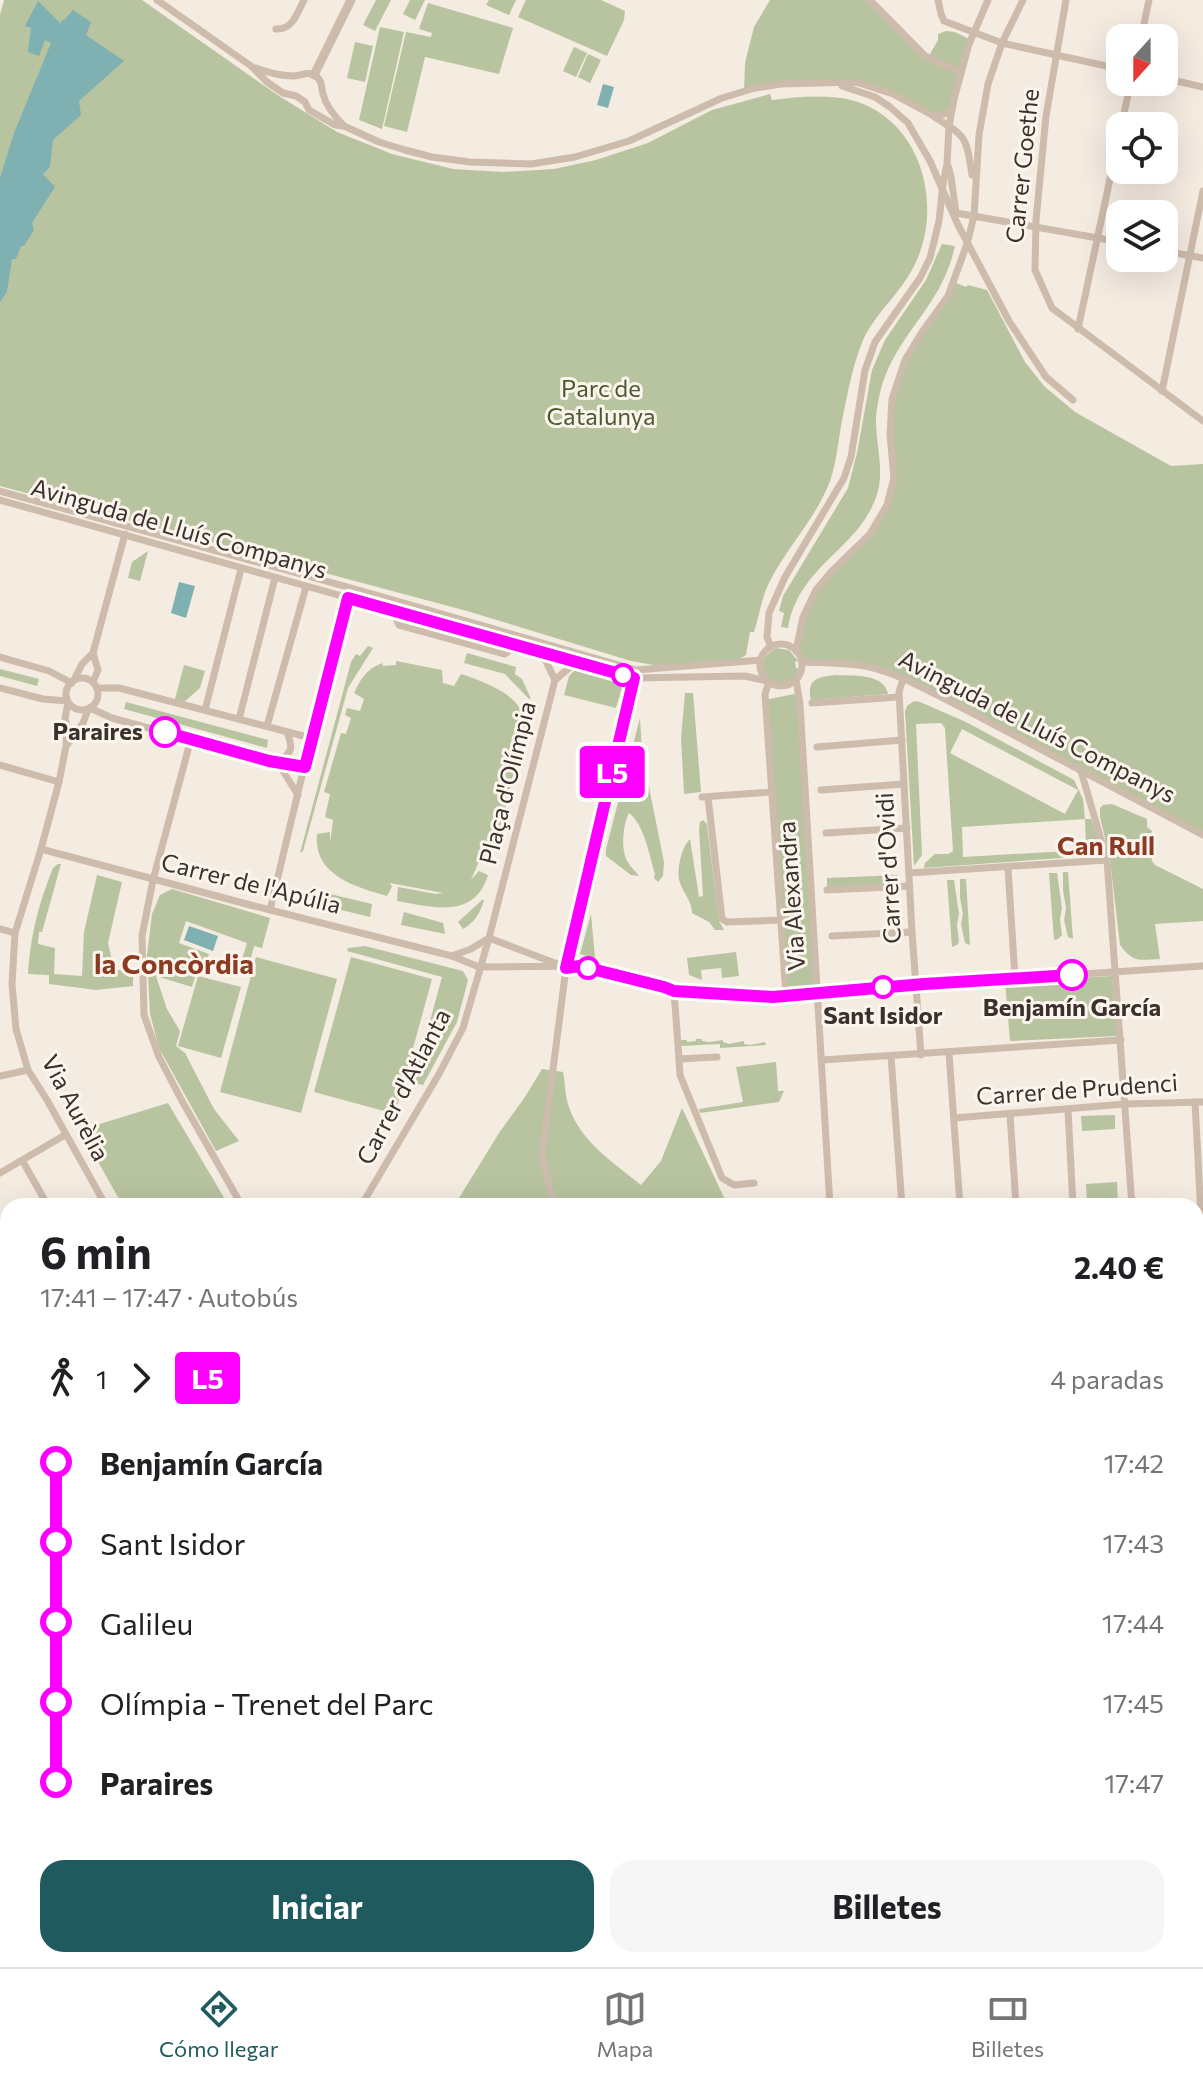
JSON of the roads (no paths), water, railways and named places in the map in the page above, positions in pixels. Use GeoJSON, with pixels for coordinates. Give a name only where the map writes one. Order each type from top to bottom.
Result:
{"type":"FeatureCollection","features":[{"type":"Feature","properties":{"kind":"street"},"geometry":{"type":"LineString","coordinates":[[157,0],[169,3],[283,93],[296,86],[304,74],[314,75],[322,84],[309,110],[318,116],[379,142],[432,157],[494,164],[531,164],[575,157],[609,148],[713,101],[755,88],[806,82],[856,82],[913,104],[962,135],[967,143],[975,189]]}},
{"type":"Feature","properties":{"kind":"street"},"geometry":{"type":"LineString","coordinates":[[276,29],[289,26],[304,0]]}},
{"type":"Feature","properties":{"kind":"street"},"geometry":{"type":"LineString","coordinates":[[314,75],[351,0]]}},
{"type":"Feature","properties":{"kind":"street"},"geometry":{"type":"LineString","coordinates":[[870,0],[925,56],[960,72]]}},
{"type":"Feature","properties":{"kind":"street"},"geometry":{"type":"LineString","coordinates":[[938,0],[944,21],[1002,43],[1106,66]]}},
{"type":"Feature","properties":{"kind":"street"},"geometry":{"type":"LineString","coordinates":[[771,647],[767,637],[769,613],[785,577],[844,478],[851,457],[865,370],[875,342],[920,278],[930,258],[939,221],[951,112],[960,72],[988,0]]}},
{"type":"Feature","properties":{"kind":"street"},"geometry":{"type":"LineString","coordinates":[[796,651],[803,617],[816,590],[870,534],[887,505],[894,478],[890,435],[892,399],[905,360],[948,296],[967,244],[974,216],[979,135],[988,84],[1002,43],[1023,0]]}},
{"type":"Feature","properties":{"kind":"street","name":"Carrer Goethe"},"geometry":{"type":"LineString","coordinates":[[1066,0],[1046,116],[1035,226],[1035,270],[1052,308],[1203,421]]}},
{"type":"Feature","properties":{"kind":"street"},"geometry":{"type":"LineString","coordinates":[[1144,24],[1149,0]]}},
{"type":"Feature","properties":{"kind":"street"},"geometry":{"type":"LineString","coordinates":[[251,66],[277,75],[314,99],[325,101],[344,126]]}},
{"type":"Feature","properties":{"kind":"street"},"geometry":{"type":"LineString","coordinates":[[1178,81],[1203,87]]}},
{"type":"Feature","properties":{"kind":"street"},"geometry":{"type":"LineString","coordinates":[[836,84],[875,97],[908,123],[930,161],[967,244],[1009,321],[1052,383],[1073,400]]}},
{"type":"Feature","properties":{"kind":"street"},"geometry":{"type":"LineString","coordinates":[[932,115],[951,112]]}},
{"type":"Feature","properties":{"kind":"street"},"geometry":{"type":"LineString","coordinates":[[947,164],[958,225]]}},
{"type":"Feature","properties":{"kind":"street"},"geometry":{"type":"LineString","coordinates":[[1075,326],[1109,184]]}},
{"type":"Feature","properties":{"kind":"street"},"geometry":{"type":"LineString","coordinates":[[1162,391],[1203,191]]}},
{"type":"Feature","properties":{"kind":"street"},"geometry":{"type":"LineString","coordinates":[[949,206],[956,213],[1106,240]]}},
{"type":"Feature","properties":{"kind":"street"},"geometry":{"type":"LineString","coordinates":[[1178,254],[1203,258]]}},
{"type":"Feature","properties":{"kind":"street","name":"Avinguda de Lluís Companys"},"geometry":{"type":"LineString","coordinates":[[0,491],[537,641],[635,674],[761,660]]}},
{"type":"Feature","properties":{"kind":"street","name":"Avinguda de Lluís Companys"},"geometry":{"type":"LineString","coordinates":[[0,500],[576,662],[635,674],[745,676],[768,681]]}},
{"type":"Feature","properties":{"kind":"street"},"geometry":{"type":"LineString","coordinates":[[68,702],[67,691],[82,664],[93,653],[128,525]]}},
{"type":"Feature","properties":{"kind":"street"},"geometry":{"type":"LineString","coordinates":[[205,710],[241,569]]}},
{"type":"Feature","properties":{"kind":"street"},"geometry":{"type":"LineString","coordinates":[[239,719],[275,578]]}},
{"type":"Feature","properties":{"kind":"street"},"geometry":{"type":"LineString","coordinates":[[267,726],[306,587]]}},
{"type":"Feature","properties":{"kind":"street"},"geometry":{"type":"LineString","coordinates":[[270,910],[348,598],[369,593]]}},
{"type":"Feature","properties":{"kind":"street","name":"Plaça d'Olímpia"},"geometry":{"type":"LineString","coordinates":[[489,938],[555,680],[537,641]]}},
{"type":"Feature","properties":{"kind":"street"},"geometry":{"type":"LineString","coordinates":[[784,645],[796,651],[802,669],[796,680],[785,686],[768,681],[761,671],[761,660],[766,650],[784,645]]}},
{"type":"Feature","properties":{"kind":"street"},"geometry":{"type":"LineString","coordinates":[[89,709],[97,701],[95,685],[98,670],[93,653]]}},
{"type":"Feature","properties":{"kind":"street"},"geometry":{"type":"LineString","coordinates":[[0,657],[49,671],[73,682]]}},
{"type":"Feature","properties":{"kind":"street"},"geometry":{"type":"LineString","coordinates":[[555,680],[576,662]]}},
{"type":"Feature","properties":{"kind":"street","name":"Avinguda de Lluís Companys"},"geometry":{"type":"LineString","coordinates":[[802,662],[858,665],[903,679],[1203,835]]}},
{"type":"Feature","properties":{"kind":"street"},"geometry":{"type":"LineString","coordinates":[[552,1198],[542,1155],[566,968],[635,674]]}},
{"type":"Feature","properties":{"kind":"street"},"geometry":{"type":"LineString","coordinates":[[73,682],[81,678],[95,685],[119,688],[311,738]]}},
{"type":"Feature","properties":{"kind":"street","name":"Carrer d'Ovidi"},"geometry":{"type":"LineString","coordinates":[[903,679],[899,697],[921,1055]]}},
{"type":"Feature","properties":{"kind":"street","name":"Via Alexandra"},"geometry":{"type":"LineString","coordinates":[[796,680],[800,704],[830,1198]]}},
{"type":"Feature","properties":{"kind":"street","name":"Via Alexandra"},"geometry":{"type":"LineString","coordinates":[[768,681],[765,694],[786,996]]}},
{"type":"Feature","properties":{"kind":"street"},"geometry":{"type":"LineString","coordinates":[[0,688],[68,702],[75,708],[89,709],[269,761],[305,767]]}},
{"type":"Feature","properties":{"kind":"street"},"geometry":{"type":"LineString","coordinates":[[812,703],[899,697]]}},
{"type":"Feature","properties":{"kind":"street","name":"Via Aurèlia"},"geometry":{"type":"LineString","coordinates":[[68,702],[66,746],[59,782],[15,933],[12,984],[16,1029],[28,1070],[101,1198]]}},
{"type":"Feature","properties":{"kind":"street","name":"Via Aurèlia"},"geometry":{"type":"LineString","coordinates":[[66,746],[89,709]]}},
{"type":"Feature","properties":{"kind":"street"},"geometry":{"type":"LineString","coordinates":[[278,762],[288,755],[292,745],[287,732]]}},
{"type":"Feature","properties":{"kind":"street"},"geometry":{"type":"LineString","coordinates":[[191,739],[153,880],[142,936],[144,1015],[159,1057],[237,1198]]}},
{"type":"Feature","properties":{"kind":"street"},"geometry":{"type":"LineString","coordinates":[[817,747],[902,740]]}},
{"type":"Feature","properties":{"kind":"street"},"geometry":{"type":"LineString","coordinates":[[278,762],[298,795]]}},
{"type":"Feature","properties":{"kind":"street"},"geometry":{"type":"LineString","coordinates":[[0,765],[59,782]]}},
{"type":"Feature","properties":{"kind":"street"},"geometry":{"type":"LineString","coordinates":[[1081,771],[1107,860],[1131,1198]]}},
{"type":"Feature","properties":{"kind":"street"},"geometry":{"type":"LineString","coordinates":[[821,790],[904,784]]}},
{"type":"Feature","properties":{"kind":"street"},"geometry":{"type":"LineString","coordinates":[[772,792],[705,797],[722,919],[727,922],[781,920]]}},
{"type":"Feature","properties":{"kind":"street"},"geometry":{"type":"LineString","coordinates":[[826,833],[907,828]]}},
{"type":"Feature","properties":{"kind":"street","name":"Carrer de l'Apúlia"},"geometry":{"type":"LineString","coordinates":[[41,849],[452,956],[479,967]]}},
{"type":"Feature","properties":{"kind":"street"},"geometry":{"type":"LineString","coordinates":[[909,873],[1107,860]]}},
{"type":"Feature","properties":{"kind":"street"},"geometry":{"type":"LineString","coordinates":[[1008,868],[1015,978]]}},
{"type":"Feature","properties":{"kind":"street"},"geometry":{"type":"LineString","coordinates":[[827,890],[909,886]]}},
{"type":"Feature","properties":{"kind":"street"},"geometry":{"type":"LineString","coordinates":[[0,929],[15,933]]}},
{"type":"Feature","properties":{"kind":"street"},"geometry":{"type":"LineString","coordinates":[[832,936],[912,932]]}},
{"type":"Feature","properties":{"kind":"street"},"geometry":{"type":"LineString","coordinates":[[452,956],[489,938],[566,968]]}},
{"type":"Feature","properties":{"kind":"street","name":"Carrer d'Atlanta"},"geometry":{"type":"LineString","coordinates":[[366,1198],[463,1028],[489,938]]}},
{"type":"Feature","properties":{"kind":"street"},"geometry":{"type":"LineString","coordinates":[[479,967],[580,966],[674,991],[773,997],[1203,966]]}},
{"type":"Feature","properties":{"kind":"street"},"geometry":{"type":"LineString","coordinates":[[674,991],[680,1075],[722,1178],[734,1185],[754,1183]]}},
{"type":"Feature","properties":{"kind":"street"},"geometry":{"type":"LineString","coordinates":[[822,1060],[1121,1040]]}},
{"type":"Feature","properties":{"kind":"street"},"geometry":{"type":"LineString","coordinates":[[949,1053],[959,1198]]}},
{"type":"Feature","properties":{"kind":"street"},"geometry":{"type":"LineString","coordinates":[[891,1056],[901,1198]]}},
{"type":"Feature","properties":{"kind":"street"},"geometry":{"type":"LineString","coordinates":[[679,1059],[717,1057]]}},
{"type":"Feature","properties":{"kind":"street"},"geometry":{"type":"LineString","coordinates":[[0,1076],[28,1070]]}},
{"type":"Feature","properties":{"kind":"street"},"geometry":{"type":"LineString","coordinates":[[1199,1102],[1202,1198]]}},
{"type":"Feature","properties":{"kind":"street","name":"Carrer de Prudenci"},"geometry":{"type":"LineString","coordinates":[[954,1118],[1125,1104],[1199,1102]]}},
{"type":"Feature","properties":{"kind":"street"},"geometry":{"type":"LineString","coordinates":[[1068,1110],[1073,1198]]}},
{"type":"Feature","properties":{"kind":"street"},"geometry":{"type":"LineString","coordinates":[[1010,1114],[1015,1198]]}},
{"type":"Feature","properties":{"kind":"street"},"geometry":{"type":"LineString","coordinates":[[0,1173],[65,1135]]}},
{"type":"Feature","properties":{"kind":"street"},"geometry":{"type":"LineString","coordinates":[[22,1160],[43,1198]]}},
{"type":"Feature","properties":{"kind":"water"},"geometry":{"type":"Polygon","coordinates":[[[38,1],[61,24],[73,10],[91,22],[86,35],[124,61],[79,101],[81,115],[53,140],[50,167],[43,174],[55,187],[32,223],[34,230],[21,246],[16,259],[12,259],[7,292],[0,302],[0,178],[14,133],[51,43],[45,40],[39,56],[28,52],[31,28],[25,26],[38,1]]]}},
{"type":"Feature","properties":{"kind":"water"},"geometry":{"type":"Polygon","coordinates":[[[603,84],[614,87],[608,108],[597,105],[603,84]]]}},
{"type":"Feature","properties":{"kind":"water"},"geometry":{"type":"Polygon","coordinates":[[[179,582],[195,586],[186,618],[171,613],[179,582]]]}},
{"type":"Feature","properties":{"kind":"water"},"geometry":{"type":"Polygon","coordinates":[[[189,926],[218,936],[213,951],[184,940],[189,926]]]}},
{"type":"Feature","properties":{"kind":"place","name":"Paraires"},"geometry":{"type":"Point","coordinates":[165,732]}},
{"type":"Feature","properties":{"kind":"place","name":"Benjamín García"},"geometry":{"type":"Point","coordinates":[1072,975]}},
{"type":"Feature","properties":{"kind":"place","name":"Sant Isidor"},"geometry":{"type":"Point","coordinates":[883,987]}},
{"type":"Feature","properties":{"kind":"district","name":"Can Rull"},"geometry":{"type":"Point","coordinates":[1106,846]}},
{"type":"Feature","properties":{"kind":"district","name":"la Concòrdia"},"geometry":{"type":"Point","coordinates":[174,964]}},
{"type":"Feature","properties":{"kind":"park label","name":"Parc de Catalunya"},"geometry":{"type":"Point","coordinates":[601,403]}}]}
